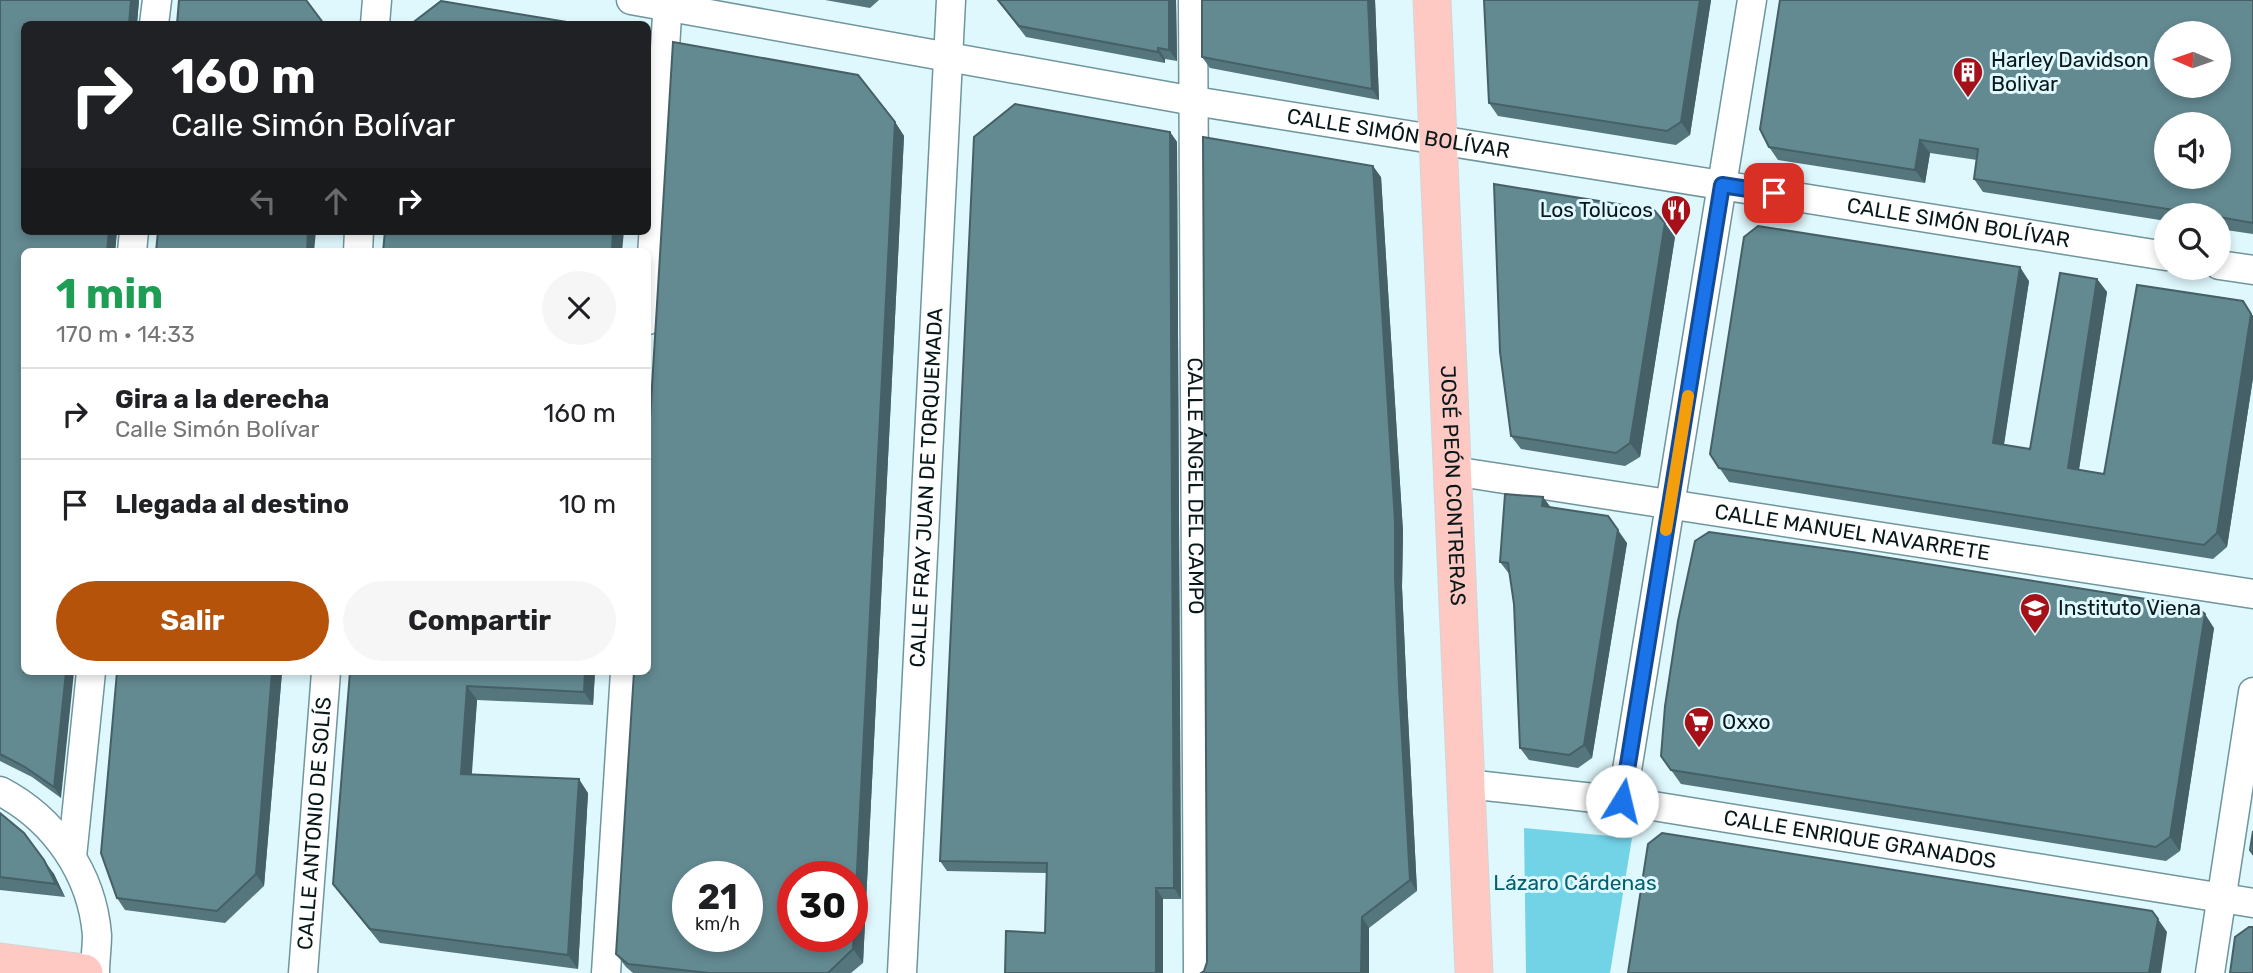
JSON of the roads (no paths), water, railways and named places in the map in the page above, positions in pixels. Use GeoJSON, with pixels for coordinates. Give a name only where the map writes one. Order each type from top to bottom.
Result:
{"type":"FeatureCollection","features":[{"type":"Feature","properties":{"kind":"main road","name":"JOSÉ PEÓN CONTRERAS"},"geometry":{"type":"LineString","coordinates":[[1432,0],[1474,973]]}},
{"type":"Feature","properties":{"kind":"main road"},"geometry":{"type":"LineString","coordinates":[[0,962],[84,973]]}},
{"type":"Feature","properties":{"kind":"street"},"geometry":{"type":"LineString","coordinates":[[154,21],[157,0]]}},
{"type":"Feature","properties":{"kind":"street"},"geometry":{"type":"LineString","coordinates":[[375,21],[377,0]]}},
{"type":"Feature","properties":{"kind":"street","name":"CALLE SIMÓN BOLÍVAR"},"geometry":{"type":"LineString","coordinates":[[631,0],[668,3],[948,58],[1194,101],[2154,255]]}},
{"type":"Feature","properties":{"kind":"street","name":"CALLE FRAY JUAN DE TORQUEMADA"},"geometry":{"type":"LineString","coordinates":[[902,973],[951,0]]}},
{"type":"Feature","properties":{"kind":"street","name":"CALLE ÁNGEL DEL CAMPO"},"geometry":{"type":"LineString","coordinates":[[1193,0],[1198,973]]}},
{"type":"Feature","properties":{"kind":"street"},"geometry":{"type":"LineString","coordinates":[[1622,801],[1752,0]]}},
{"type":"Feature","properties":{"kind":"street"},"geometry":{"type":"LineString","coordinates":[[651,272],[668,3]]}},
{"type":"Feature","properties":{"kind":"street"},"geometry":{"type":"LineString","coordinates":[[2231,267],[2253,270]]}},
{"type":"Feature","properties":{"kind":"street","name":"CALLE MANUEL NAVARRETE"},"geometry":{"type":"LineString","coordinates":[[1452,471],[2253,594]]}},
{"type":"Feature","properties":{"kind":"street"},"geometry":{"type":"LineString","coordinates":[[72,857],[91,675]]}},
{"type":"Feature","properties":{"kind":"street","name":"CALLE ANTONIO DE SOLÍS"},"geometry":{"type":"LineString","coordinates":[[303,973],[326,675]]}},
{"type":"Feature","properties":{"kind":"street"},"geometry":{"type":"LineString","coordinates":[[606,973],[625,675]]}},
{"type":"Feature","properties":{"kind":"street"},"geometry":{"type":"LineString","coordinates":[[2210,973],[2253,692]]}},
{"type":"Feature","properties":{"kind":"street","name":"CALLE ENRIQUE GRANADOS"},"geometry":{"type":"LineString","coordinates":[[1466,783],[1622,801],[2253,903]]}},
{"type":"Feature","properties":{"kind":"street"},"geometry":{"type":"LineString","coordinates":[[0,791],[20,802],[50,826],[72,857],[89,894],[97,934],[95,973]]}},
{"type":"Feature","properties":{"kind":"place","name":"Harley Davidson Bolivar"},"geometry":{"type":"Point","coordinates":[1968,99]}},
{"type":"Feature","properties":{"kind":"place","name":"Los Tolucos"},"geometry":{"type":"Point","coordinates":[1676,237]}},
{"type":"Feature","properties":{"kind":"place","name":"Instituto Viena"},"geometry":{"type":"Point","coordinates":[2035,635]}},
{"type":"Feature","properties":{"kind":"place","name":"Oxxo"},"geometry":{"type":"Point","coordinates":[1699,749]}},
{"type":"Feature","properties":{"kind":"park label","name":"Lázaro Cárdenas"},"geometry":{"type":"Point","coordinates":[1575,883]}}]}
